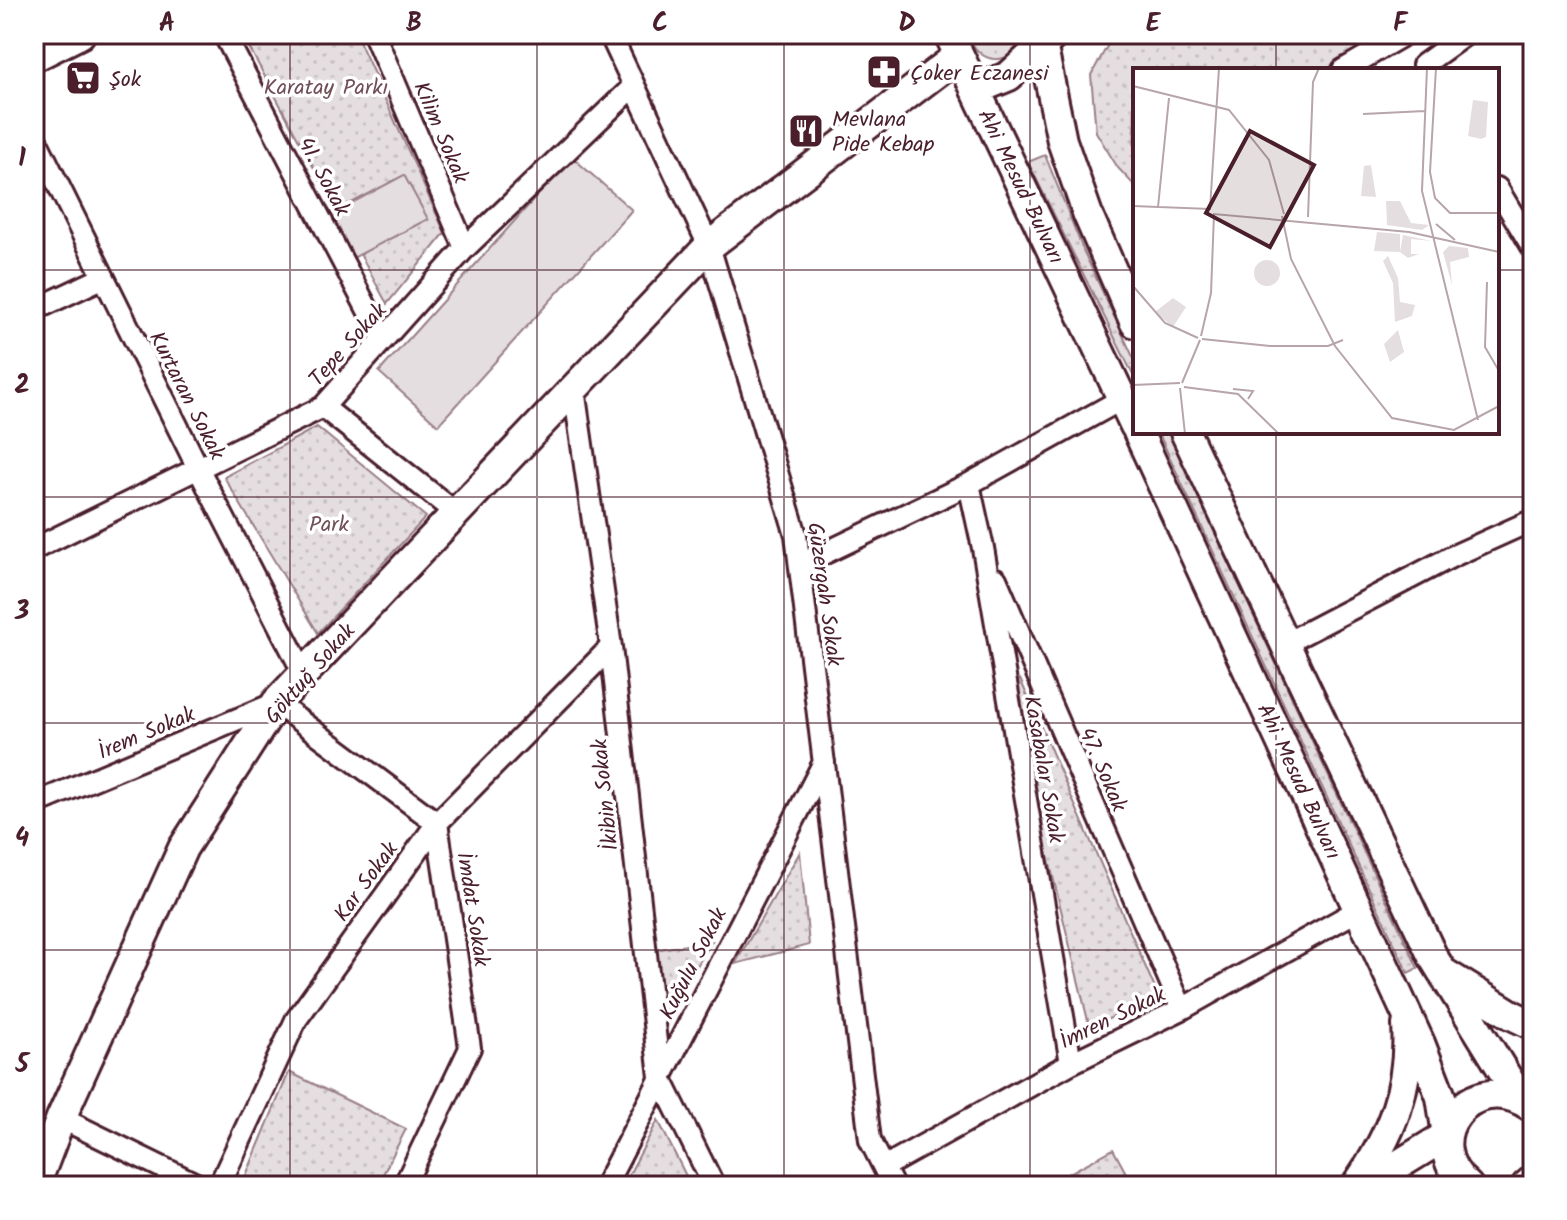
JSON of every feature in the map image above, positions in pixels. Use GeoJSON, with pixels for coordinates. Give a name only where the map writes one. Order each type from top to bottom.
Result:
{"type":"FeatureCollection","features":[{"type":"Feature","properties":{"kind":"main road"},"geometry":{"type":"LineString","coordinates":[[34,57],[80,34]]}},
{"type":"Feature","properties":{"kind":"main road"},"geometry":{"type":"LineString","coordinates":[[975,90],[1009,76],[1046,38]]}},
{"type":"Feature","properties":{"kind":"main road","name":"Ahi Mesud Bulvarı"},"geometry":{"type":"LineString","coordinates":[[1046,38],[1054,110],[1067,156],[1088,215],[1133,318]]}},
{"type":"Feature","properties":{"kind":"main road","name":"Ahi Mesud Bulvarı"},"geometry":{"type":"LineString","coordinates":[[953,45],[1133,422]]}},
{"type":"Feature","properties":{"kind":"main road","name":"Göktuğ Sokak"},"geometry":{"type":"LineString","coordinates":[[35,1186],[61,1118],[183,848],[276,703],[709,246],[953,45]]}},
{"type":"Feature","properties":{"kind":"main road","name":"Ahi Mesud Bulvarı"},"geometry":{"type":"LineString","coordinates":[[1139,434],[1407,1012],[1437,1083],[1447,1135],[1446,1147],[1453,1169],[1468,1186]]}},
{"type":"Feature","properties":{"kind":"main road","name":"Ahi Mesud Bulvarı"},"geometry":{"type":"LineString","coordinates":[[1186,434],[1441,970],[1529,1101]]}},
{"type":"Feature","properties":{"kind":"main road"},"geometry":{"type":"LineString","coordinates":[[1441,970],[1533,1025]]}},
{"type":"Feature","properties":{"kind":"main road"},"geometry":{"type":"LineString","coordinates":[[1356,1186],[1378,1155],[1401,1100],[1407,1068],[1407,1012]]}},
{"type":"Feature","properties":{"kind":"main road","name":"Ahi Mesud Bulvarı"},"geometry":{"type":"LineString","coordinates":[[1447,1135],[1457,1113],[1475,1099],[1498,1094],[1529,1101]]}},
{"type":"Feature","properties":{"kind":"main road"},"geometry":{"type":"LineString","coordinates":[[1364,1186],[1447,1135]]}},
{"type":"Feature","properties":{"kind":"main road"},"geometry":{"type":"LineString","coordinates":[[1526,1186],[1533,1180]]}},
{"type":"Feature","properties":{"kind":"street","name":"41. Sokak"},"geometry":{"type":"LineString","coordinates":[[224,34],[383,339]]}},
{"type":"Feature","properties":{"kind":"street","name":"Kilim Sokak"},"geometry":{"type":"LineString","coordinates":[[374,34],[465,248]]}},
{"type":"Feature","properties":{"kind":"street","name":"Güzergah Sokak"},"geometry":{"type":"LineString","coordinates":[[610,34],[709,246],[796,535],[870,1140],[893,1186]]}},
{"type":"Feature","properties":{"kind":"street"},"geometry":{"type":"LineString","coordinates":[[1346,68],[1405,34],[1425,67],[1466,34]]}},
{"type":"Feature","properties":{"kind":"street","name":"Tepe Sokak"},"geometry":{"type":"LineString","coordinates":[[34,549],[323,407],[465,248],[634,86]]}},
{"type":"Feature","properties":{"kind":"street","name":"Kurtaran Sokak"},"geometry":{"type":"LineString","coordinates":[[34,136],[102,278],[304,674]]}},
{"type":"Feature","properties":{"kind":"street"},"geometry":{"type":"LineString","coordinates":[[1499,191],[1533,248]]}},
{"type":"Feature","properties":{"kind":"street"},"geometry":{"type":"LineString","coordinates":[[34,310],[102,278]]}},
{"type":"Feature","properties":{"kind":"street","name":"İkibin Sokak"},"geometry":{"type":"LineString","coordinates":[[574,389],[611,647],[660,1077],[714,1186]]}},
{"type":"Feature","properties":{"kind":"street"},"geometry":{"type":"LineString","coordinates":[[800,565],[969,484],[1122,399]]}},
{"type":"Feature","properties":{"kind":"street"},"geometry":{"type":"LineString","coordinates":[[323,407],[456,513]]}},
{"type":"Feature","properties":{"kind":"street","name":"Kasabalar Sokak"},"geometry":{"type":"LineString","coordinates":[[969,484],[983,548],[1071,1063]]}},
{"type":"Feature","properties":{"kind":"street"},"geometry":{"type":"LineString","coordinates":[[1284,644],[1451,557],[1533,520]]}},
{"type":"Feature","properties":{"kind":"street","name":"47. Sokak"},"geometry":{"type":"LineString","coordinates":[[983,548],[1182,1009]]}},
{"type":"Feature","properties":{"kind":"street","name":"Kar Sokak"},"geometry":{"type":"LineString","coordinates":[[219,1186],[296,1020],[437,823],[611,647]]}},
{"type":"Feature","properties":{"kind":"street"},"geometry":{"type":"LineString","coordinates":[[276,703],[437,823]]}},
{"type":"Feature","properties":{"kind":"street","name":"İrem Sokak"},"geometry":{"type":"LineString","coordinates":[[34,804],[276,703]]}},
{"type":"Feature","properties":{"kind":"street","name":"Kuğulu Sokak"},"geometry":{"type":"LineString","coordinates":[[605,1186],[824,762]]}},
{"type":"Feature","properties":{"kind":"street","name":"İmdat Sokak"},"geometry":{"type":"LineString","coordinates":[[404,1186],[470,1048],[437,823]]}},
{"type":"Feature","properties":{"kind":"street","name":"İmren Sokak"},"geometry":{"type":"LineString","coordinates":[[884,1167],[1071,1063],[1182,1009],[1360,909]]}},
{"type":"Feature","properties":{"kind":"street"},"geometry":{"type":"LineString","coordinates":[[61,1118],[200,1186]]}},
{"type":"Feature","properties":{"kind":"green space","name":"Karatay Parkı"},"geometry":{"type":"Polygon","coordinates":[[[242,34],[356,34],[445,233],[387,304],[242,34]]]}},
{"type":"Feature","properties":{"kind":"green space"},"geometry":{"type":"Polygon","coordinates":[[[969,34],[1020,34],[1012,53],[996,59],[980,53],[969,34]]]}},
{"type":"Feature","properties":{"kind":"green space"},"geometry":{"type":"Polygon","coordinates":[[[1114,34],[1375,34],[1378,38],[1328,68],[1133,68],[1133,184],[1118,168],[1096,132],[1091,75],[1114,34]]]}},
{"type":"Feature","properties":{"kind":"green space"},"geometry":{"type":"Polygon","coordinates":[[[1045,155],[1084,252],[1133,357],[1133,375],[1028,162],[1045,155]]]}},
{"type":"Feature","properties":{"kind":"green space"},"geometry":{"type":"Polygon","coordinates":[[[572,157],[632,210],[438,425],[379,372],[572,157]]]}},
{"type":"Feature","properties":{"kind":"green space"},"geometry":{"type":"Polygon","coordinates":[[[404,175],[428,219],[353,258],[329,215],[404,175]]]}},
{"type":"Feature","properties":{"kind":"green space","name":"Park"},"geometry":{"type":"Polygon","coordinates":[[[317,427],[426,517],[318,633],[224,477],[317,427]]]}},
{"type":"Feature","properties":{"kind":"green space"},"geometry":{"type":"Polygon","coordinates":[[[1159,434],[1169,434],[1418,968],[1408,973],[1159,434]]]}},
{"type":"Feature","properties":{"kind":"green space"},"geometry":{"type":"Polygon","coordinates":[[[1020,679],[1157,993],[1090,1029],[1030,782],[1012,688],[1020,679]]]}},
{"type":"Feature","properties":{"kind":"green space"},"geometry":{"type":"Polygon","coordinates":[[[800,852],[809,945],[735,964],[800,852]]]}},
{"type":"Feature","properties":{"kind":"green space"},"geometry":{"type":"Polygon","coordinates":[[[712,941],[659,1029],[648,951],[712,941]]]}},
{"type":"Feature","properties":{"kind":"green space"},"geometry":{"type":"Polygon","coordinates":[[[289,1072],[406,1129],[377,1186],[242,1185],[289,1072]]]}},
{"type":"Feature","properties":{"kind":"green space"},"geometry":{"type":"Polygon","coordinates":[[[658,1120],[691,1186],[623,1186],[658,1120]]]}},
{"type":"Feature","properties":{"kind":"green space"},"geometry":{"type":"Polygon","coordinates":[[[1113,1149],[1133,1186],[1046,1186],[1113,1149]]]}},
{"type":"Feature","properties":{"kind":"place","name":"Çoker Eczanesi"},"geometry":{"type":"Point","coordinates":[884,72]}},
{"type":"Feature","properties":{"kind":"place","name":"Şok"},"geometry":{"type":"Point","coordinates":[83,78]}},
{"type":"Feature","properties":{"kind":"place","name":"Mevlana Pide Kebap"},"geometry":{"type":"Point","coordinates":[806,131]}}]}
